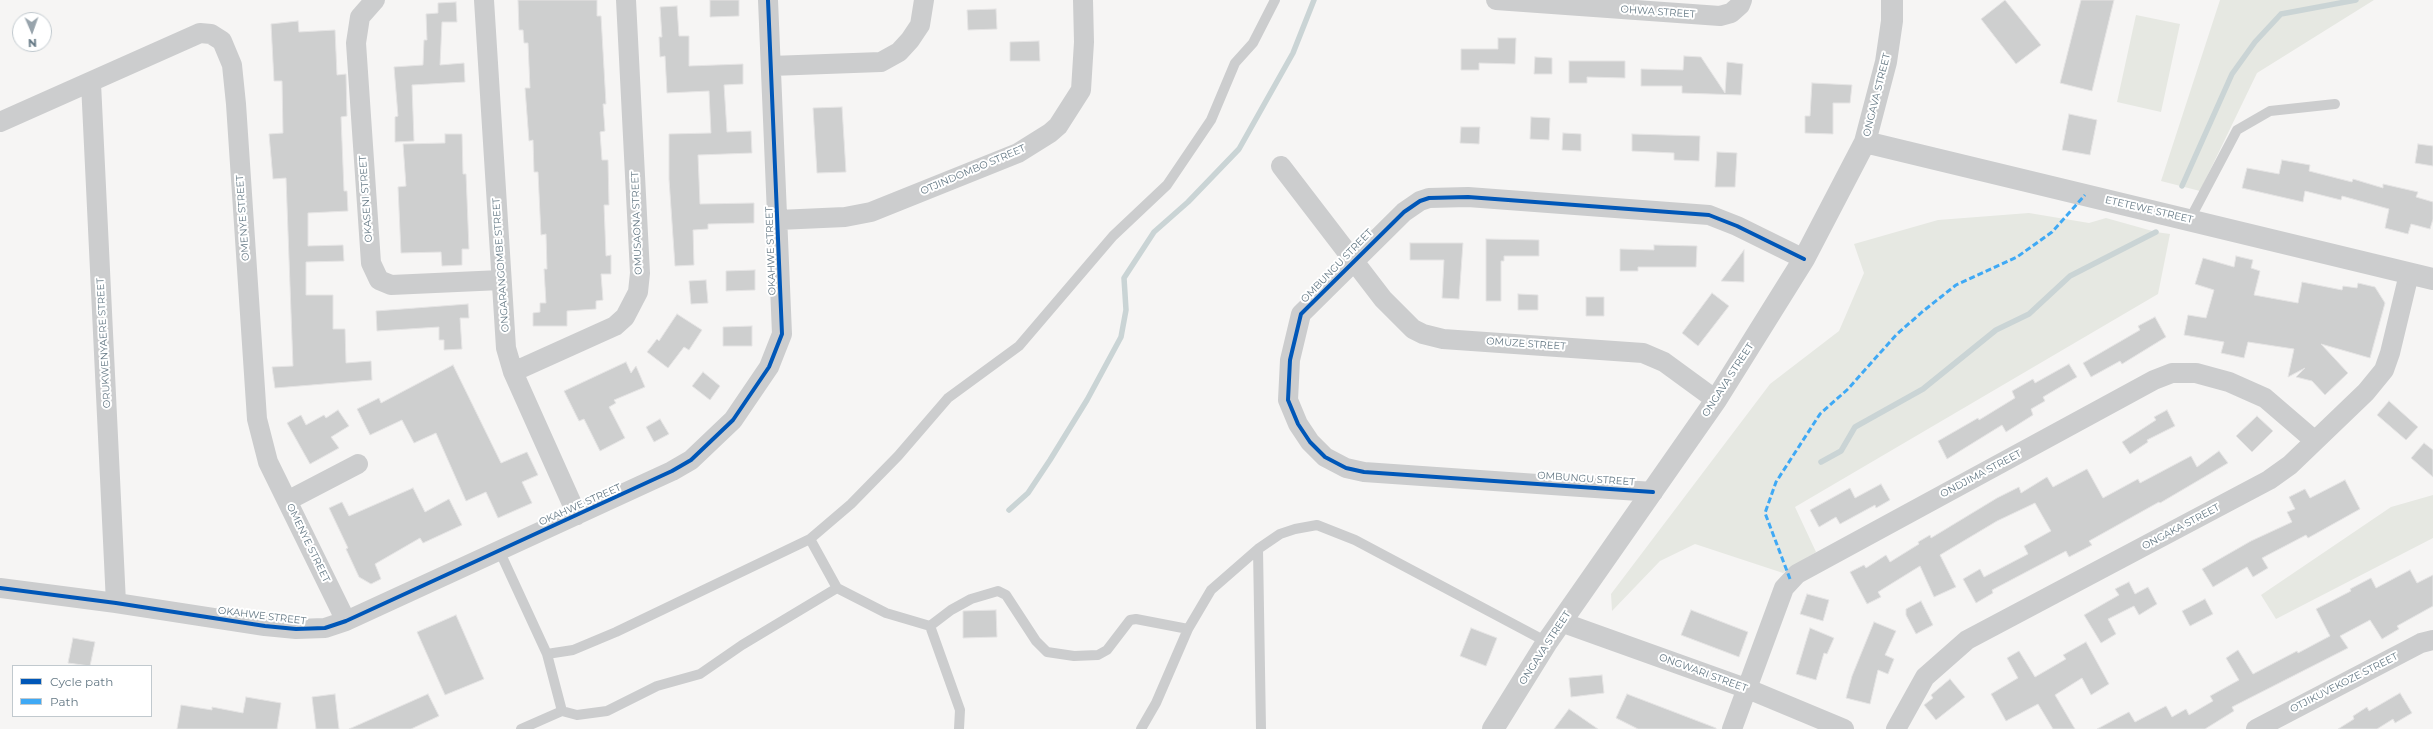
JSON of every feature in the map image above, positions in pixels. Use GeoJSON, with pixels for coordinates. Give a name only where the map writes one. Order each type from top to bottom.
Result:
{"type":"FeatureCollection","features":[{"type":"Feature","properties":{"kind":"street","name":"OKASENI STREET"},"geometry":{"type":"LineString","coordinates":[[375,0],[360,17],[356,43],[371,264],[379,280],[391,285],[502,280]]}},
{"type":"Feature","properties":{"kind":"street","name":"ONGARANGOMBE STREET"},"geometry":{"type":"LineString","coordinates":[[484,0],[506,348],[513,372],[577,515]]}},
{"type":"Feature","properties":{"kind":"street","name":"OMUSAONA STREET"},"geometry":{"type":"LineString","coordinates":[[513,372],[614,326],[628,312],[638,292],[640,273],[626,0]]}},
{"type":"Feature","properties":{"kind":"street","name":"OKAHWE STREET"},"geometry":{"type":"LineString","coordinates":[[0,588],[296,629],[325,628],[346,621],[672,472],[691,460],[733,420],[769,367],[782,334],[768,0]]}},
{"type":"Feature","properties":{"kind":"street"},"geometry":{"type":"LineString","coordinates":[[771,66],[856,65],[881,62],[899,52],[910,40],[920,25],[924,0]]}},
{"type":"Feature","properties":{"kind":"street","name":"OTJINDOMBO STREET"},"geometry":{"type":"LineString","coordinates":[[778,220],[845,217],[872,212],[1018,153],[1050,133],[1058,126],[1081,90],[1084,42],[1083,0]]}},
{"type":"Feature","properties":{"kind":"street","name":"OHWA STREET"},"geometry":{"type":"LineString","coordinates":[[1496,0],[1720,16],[1731,13],[1740,5],[1742,0]]}},
{"type":"Feature","properties":{"kind":"street","name":"ONGAVA STREET"},"geometry":{"type":"LineString","coordinates":[[1493,729],[1547,642],[1716,400],[1804,259],[1865,142],[1886,62],[1892,21],[1892,0]]}},
{"type":"Feature","properties":{"kind":"street","name":"OMENYE STREET"},"geometry":{"type":"LineString","coordinates":[[0,122],[91,83],[200,33],[218,38],[225,46],[232,65],[236,104],[257,419],[268,462],[346,621]]}},
{"type":"Feature","properties":{"kind":"street","name":"ORUKWENYAERE STREET"},"geometry":{"type":"LineString","coordinates":[[91,83],[116,603]]}},
{"type":"Feature","properties":{"kind":"street","name":"ETETEWE STREET"},"geometry":{"type":"LineString","coordinates":[[1865,142],[2190,219],[2433,279]]}},
{"type":"Feature","properties":{"kind":"street","name":"OMUZE STREET"},"geometry":{"type":"LineString","coordinates":[[1281,166],[1354,262],[1403,320],[1423,334],[1443,339],[1644,353],[1664,362],[1716,400]]}},
{"type":"Feature","properties":{"kind":"street","name":"OMBUNGU STREET"},"geometry":{"type":"LineString","coordinates":[[1653,492],[1364,472],[1346,468],[1325,458],[1310,442],[1291,410],[1287,390],[1290,360],[1301,314],[1404,212],[1420,201],[1429,198],[1468,197],[1709,215],[1737,226],[1804,259]]}},
{"type":"Feature","properties":{"kind":"street","name":"ONGAKA STREET"},"geometry":{"type":"LineString","coordinates":[[1896,729],[1925,677],[1967,640],[2269,480],[2315,442],[2384,370],[2390,353],[2409,274]]}},
{"type":"Feature","properties":{"kind":"street","name":"ONDJIMA STREET"},"geometry":{"type":"LineString","coordinates":[[1732,729],[1784,588],[1797,574],[2154,380],[2172,373],[2196,373],[2229,382],[2264,398],[2315,442]]}},
{"type":"Feature","properties":{"kind":"street"},"geometry":{"type":"LineString","coordinates":[[287,501],[358,464]]}},
{"type":"Feature","properties":{"kind":"street","name":"ONGWARI STREET"},"geometry":{"type":"LineString","coordinates":[[1561,622],[1748,689],[1844,729]]}},
{"type":"Feature","properties":{"kind":"street","name":"OTJIKUVEKOZE STREET"},"geometry":{"type":"LineString","coordinates":[[2256,729],[2421,644],[2433,640]]}},
{"type":"Feature","properties":{"kind":"lane"},"geometry":{"type":"LineString","coordinates":[[547,654],[573,650],[609,635],[810,539],[851,504],[898,456],[948,398],[1019,346],[1113,236],[1167,185],[1211,120],[1235,63],[1253,43],[1276,0]]}},
{"type":"Feature","properties":{"kind":"lane"},"geometry":{"type":"LineString","coordinates":[[2190,219],[2236,130],[2270,111],[2335,104]]}},
{"type":"Feature","properties":{"kind":"lane"},"geometry":{"type":"LineString","coordinates":[[1141,729],[1156,704],[1188,629],[1211,590],[1258,549],[1280,534],[1317,525],[1355,540],[1547,642]]}},
{"type":"Feature","properties":{"kind":"lane"},"geometry":{"type":"LineString","coordinates":[[810,539],[837,588],[886,613],[930,626]]}},
{"type":"Feature","properties":{"kind":"lane"},"geometry":{"type":"LineString","coordinates":[[1258,549],[1261,729]]}},
{"type":"Feature","properties":{"kind":"lane"},"geometry":{"type":"LineString","coordinates":[[499,550],[547,654],[562,710]]}},
{"type":"Feature","properties":{"kind":"lane"},"geometry":{"type":"LineString","coordinates":[[521,729],[562,710],[577,716],[607,711],[657,686],[700,674],[742,645],[837,588]]}},
{"type":"Feature","properties":{"kind":"lane"},"geometry":{"type":"LineString","coordinates":[[930,626],[951,610],[971,599],[998,591],[1006,595],[1036,641],[1047,652],[1074,656],[1098,655],[1107,650],[1130,620],[1136,619],[1188,629]]}},
{"type":"Feature","properties":{"kind":"lane"},"geometry":{"type":"LineString","coordinates":[[930,626],[960,710],[959,729]]}},
{"type":"Feature","properties":{"kind":"shaded area"},"geometry":{"type":"Polygon","coordinates":[[[2220,0],[2374,0],[2257,73],[2200,191],[2161,181],[2220,0]]]}},
{"type":"Feature","properties":{"kind":"shaded area"},"geometry":{"type":"Polygon","coordinates":[[[2136,15],[2180,24],[2161,112],[2117,102],[2136,15]]]}},
{"type":"Feature","properties":{"kind":"shaded area"},"geometry":{"type":"Polygon","coordinates":[[[2029,213],[2089,223],[2106,218],[2156,232],[2170,234],[2158,294],[1795,507],[1816,552],[1783,573],[1695,544],[1660,561],[1612,611],[1611,594],[1770,384],[1839,331],[1864,273],[1854,244],[1938,220],[2029,213]]]}},
{"type":"Feature","properties":{"kind":"shaded area"},"geometry":{"type":"Polygon","coordinates":[[[2433,495],[2433,538],[2276,619],[2261,595],[2391,507],[2433,495]]]}},
{"type":"Feature","properties":{"kind":"building"},"geometry":{"type":"Polygon","coordinates":[[[518,0],[597,0],[597,16],[601,16],[606,104],[603,104],[605,131],[600,132],[602,160],[608,160],[609,205],[604,205],[606,256],[611,255],[611,274],[601,274],[603,300],[596,301],[596,309],[567,311],[567,326],[533,326],[533,313],[540,312],[540,303],[546,303],[544,269],[547,269],[546,234],[541,235],[538,172],[534,172],[533,140],[529,141],[525,88],[530,88],[528,43],[524,43],[523,30],[519,30],[518,0]]]}},
{"type":"Feature","properties":{"kind":"building"},"geometry":{"type":"Polygon","coordinates":[[[710,0],[739,0],[739,16],[710,17],[710,0]]]}},
{"type":"Feature","properties":{"kind":"building"},"geometry":{"type":"Polygon","coordinates":[[[2005,0],[2041,45],[2016,64],[1981,19],[2005,0]]]}},
{"type":"Feature","properties":{"kind":"building"},"geometry":{"type":"Polygon","coordinates":[[[2081,0],[2114,0],[2092,91],[2060,83],[2081,0]]]}},
{"type":"Feature","properties":{"kind":"building"},"geometry":{"type":"Polygon","coordinates":[[[456,2],[457,22],[442,22],[440,65],[464,63],[465,82],[412,85],[414,141],[395,142],[395,117],[398,116],[394,67],[423,65],[424,40],[427,40],[426,14],[438,13],[438,3],[456,2]]]}},
{"type":"Feature","properties":{"kind":"building"},"geometry":{"type":"Polygon","coordinates":[[[677,6],[679,36],[689,36],[689,66],[743,64],[743,84],[724,85],[727,132],[751,131],[752,153],[698,155],[700,204],[754,203],[754,223],[708,224],[708,229],[693,230],[694,265],[675,266],[669,179],[669,134],[711,133],[709,91],[667,93],[665,56],[660,57],[659,37],[662,37],[660,7],[677,6]]]}},
{"type":"Feature","properties":{"kind":"building"},"geometry":{"type":"Polygon","coordinates":[[[996,9],[997,29],[968,30],[967,10],[996,9]]]}},
{"type":"Feature","properties":{"kind":"building"},"geometry":{"type":"Polygon","coordinates":[[[298,21],[299,32],[335,30],[337,75],[346,74],[347,116],[341,117],[344,191],[347,191],[348,211],[308,213],[308,246],[343,245],[344,261],[306,262],[306,295],[333,295],[333,329],[345,329],[346,363],[371,361],[372,380],[275,388],[272,367],[293,366],[286,178],[273,179],[269,134],[283,133],[282,81],[274,81],[271,24],[298,21]]]}},
{"type":"Feature","properties":{"kind":"building"},"geometry":{"type":"Polygon","coordinates":[[[1498,38],[1516,38],[1515,64],[1479,63],[1479,70],[1461,70],[1461,49],[1498,49],[1498,38]]]}},
{"type":"Feature","properties":{"kind":"building"},"geometry":{"type":"Polygon","coordinates":[[[1039,41],[1040,61],[1010,61],[1010,42],[1039,41]]]}},
{"type":"Feature","properties":{"kind":"building"},"geometry":{"type":"Polygon","coordinates":[[[1684,56],[1701,57],[1725,93],[1727,62],[1743,64],[1741,95],[1682,93],[1682,86],[1641,86],[1641,69],[1683,70],[1684,56]]]}},
{"type":"Feature","properties":{"kind":"building"},"geometry":{"type":"Polygon","coordinates":[[[1535,57],[1552,58],[1552,74],[1534,74],[1535,57]]]}},
{"type":"Feature","properties":{"kind":"building"},"geometry":{"type":"Polygon","coordinates":[[[1569,61],[1625,61],[1625,78],[1587,77],[1587,83],[1569,83],[1569,61]]]}},
{"type":"Feature","properties":{"kind":"building"},"geometry":{"type":"Polygon","coordinates":[[[1812,83],[1852,85],[1850,103],[1833,103],[1833,134],[1805,133],[1805,116],[1810,116],[1812,83]]]}},
{"type":"Feature","properties":{"kind":"building"},"geometry":{"type":"Polygon","coordinates":[[[842,107],[846,172],[817,173],[813,108],[842,107]]]}},
{"type":"Feature","properties":{"kind":"building"},"geometry":{"type":"Polygon","coordinates":[[[2069,114],[2097,120],[2090,155],[2062,150],[2069,114]]]}},
{"type":"Feature","properties":{"kind":"building"},"geometry":{"type":"Polygon","coordinates":[[[1531,117],[1550,118],[1549,140],[1530,139],[1531,117]]]}},
{"type":"Feature","properties":{"kind":"building"},"geometry":{"type":"Polygon","coordinates":[[[1461,127],[1480,127],[1479,144],[1460,143],[1461,127]]]}},
{"type":"Feature","properties":{"kind":"building"},"geometry":{"type":"Polygon","coordinates":[[[1563,133],[1581,134],[1581,151],[1562,150],[1563,133]]]}},
{"type":"Feature","properties":{"kind":"building"},"geometry":{"type":"Polygon","coordinates":[[[445,134],[462,134],[463,174],[466,174],[469,249],[462,249],[462,265],[442,266],[441,252],[401,253],[398,187],[406,186],[403,144],[445,143],[445,134]]]}},
{"type":"Feature","properties":{"kind":"building"},"geometry":{"type":"Polygon","coordinates":[[[1632,134],[1700,136],[1699,161],[1674,160],[1674,153],[1632,151],[1632,134]]]}},
{"type":"Feature","properties":{"kind":"building"},"geometry":{"type":"Polygon","coordinates":[[[2418,144],[2433,146],[2433,166],[2415,163],[2418,144]]]}},
{"type":"Feature","properties":{"kind":"building"},"geometry":{"type":"Polygon","coordinates":[[[1717,152],[1737,153],[1735,187],[1715,187],[1717,152]]]}},
{"type":"Feature","properties":{"kind":"building"},"geometry":{"type":"Polygon","coordinates":[[[2282,160],[2310,165],[2309,171],[2352,182],[2353,179],[2383,188],[2383,184],[2418,192],[2416,197],[2433,202],[2433,219],[2430,229],[2411,224],[2408,234],[2385,228],[2389,209],[2342,196],[2341,200],[2305,191],[2303,202],[2242,188],[2247,168],[2279,174],[2282,160]]]}},
{"type":"Feature","properties":{"kind":"building"},"geometry":{"type":"Polygon","coordinates":[[[1486,239],[1539,240],[1539,256],[1504,256],[1504,261],[1501,261],[1501,301],[1486,301],[1486,239]]]}},
{"type":"Feature","properties":{"kind":"building"},"geometry":{"type":"Polygon","coordinates":[[[1410,243],[1463,243],[1459,299],[1442,298],[1444,260],[1410,260],[1410,243]]]}},
{"type":"Feature","properties":{"kind":"building"},"geometry":{"type":"Polygon","coordinates":[[[1654,245],[1697,246],[1696,267],[1638,267],[1638,271],[1620,271],[1620,249],[1654,250],[1654,245]]]}},
{"type":"Feature","properties":{"kind":"building"},"geometry":{"type":"Polygon","coordinates":[[[1744,250],[1744,282],[1721,281],[1744,250]]]}},
{"type":"Feature","properties":{"kind":"building"},"geometry":{"type":"Polygon","coordinates":[[[2236,256],[2253,260],[2251,268],[2260,271],[2254,295],[2298,303],[2302,282],[2342,290],[2343,286],[2357,288],[2358,283],[2375,287],[2385,303],[2370,358],[2321,344],[2348,373],[2325,395],[2312,381],[2296,377],[2305,368],[2288,377],[2294,349],[2248,342],[2244,358],[2221,353],[2224,342],[2184,335],[2188,315],[2206,318],[2214,290],[2195,284],[2203,258],[2234,267],[2236,256]]]}},
{"type":"Feature","properties":{"kind":"building"},"geometry":{"type":"Polygon","coordinates":[[[755,270],[755,290],[726,291],[726,271],[755,270]]]}},
{"type":"Feature","properties":{"kind":"building"},"geometry":{"type":"Polygon","coordinates":[[[706,280],[708,303],[691,304],[689,281],[706,280]]]}},
{"type":"Feature","properties":{"kind":"building"},"geometry":{"type":"Polygon","coordinates":[[[1712,293],[1729,306],[1698,346],[1682,333],[1712,293]]]}},
{"type":"Feature","properties":{"kind":"building"},"geometry":{"type":"Polygon","coordinates":[[[1518,294],[1538,295],[1538,310],[1518,310],[1518,294]]]}},
{"type":"Feature","properties":{"kind":"building"},"geometry":{"type":"Polygon","coordinates":[[[1586,297],[1604,297],[1604,316],[1586,316],[1586,297]]]}},
{"type":"Feature","properties":{"kind":"building"},"geometry":{"type":"Polygon","coordinates":[[[468,304],[469,318],[460,318],[462,349],[444,350],[444,340],[439,340],[439,327],[377,331],[376,311],[468,304]]]}},
{"type":"Feature","properties":{"kind":"building"},"geometry":{"type":"Polygon","coordinates":[[[677,314],[702,330],[689,350],[684,347],[668,368],[647,352],[657,339],[659,341],[677,314]]]}},
{"type":"Feature","properties":{"kind":"building"},"geometry":{"type":"Polygon","coordinates":[[[2155,317],[2166,337],[2122,364],[2120,361],[2091,377],[2083,363],[2140,330],[2138,326],[2155,317]]]}},
{"type":"Feature","properties":{"kind":"building"},"geometry":{"type":"Polygon","coordinates":[[[752,326],[752,346],[723,346],[723,327],[752,326]]]}},
{"type":"Feature","properties":{"kind":"building"},"geometry":{"type":"Polygon","coordinates":[[[626,362],[631,373],[636,366],[645,387],[614,400],[616,403],[609,407],[625,438],[600,451],[584,419],[579,421],[564,391],[626,362]]]}},
{"type":"Feature","properties":{"kind":"building"},"geometry":{"type":"Polygon","coordinates":[[[2069,364],[2077,377],[2043,397],[2045,401],[2031,409],[2033,415],[2006,432],[2002,425],[1947,459],[1938,441],[1978,418],[1979,420],[2015,398],[2012,391],[2033,379],[2035,383],[2069,364]]]}},
{"type":"Feature","properties":{"kind":"building"},"geometry":{"type":"Polygon","coordinates":[[[453,365],[501,463],[527,452],[538,475],[522,482],[532,503],[498,518],[486,492],[466,501],[436,433],[414,443],[402,420],[370,435],[357,409],[379,398],[381,403],[453,365]]]}},
{"type":"Feature","properties":{"kind":"building"},"geometry":{"type":"Polygon","coordinates":[[[703,372],[720,386],[710,400],[692,386],[703,372]]]}},
{"type":"Feature","properties":{"kind":"building"},"geometry":{"type":"Polygon","coordinates":[[[2389,401],[2418,427],[2406,440],[2377,415],[2389,401]]]}},
{"type":"Feature","properties":{"kind":"building"},"geometry":{"type":"Polygon","coordinates":[[[338,410],[349,426],[331,437],[339,448],[310,464],[287,423],[301,415],[306,425],[324,415],[326,418],[338,410]]]}},
{"type":"Feature","properties":{"kind":"building"},"geometry":{"type":"Polygon","coordinates":[[[2167,410],[2175,426],[2147,440],[2148,442],[2130,454],[2122,442],[2156,420],[2154,417],[2167,410]]]}},
{"type":"Feature","properties":{"kind":"building"},"geometry":{"type":"Polygon","coordinates":[[[2257,416],[2273,431],[2252,452],[2236,436],[2257,416]]]}},
{"type":"Feature","properties":{"kind":"building"},"geometry":{"type":"Polygon","coordinates":[[[660,419],[669,434],[654,442],[646,427],[660,419]]]}},
{"type":"Feature","properties":{"kind":"building"},"geometry":{"type":"Polygon","coordinates":[[[2424,443],[2433,450],[2433,477],[2411,458],[2424,443]]]}},
{"type":"Feature","properties":{"kind":"building"},"geometry":{"type":"Polygon","coordinates":[[[2219,451],[2228,463],[2160,503],[2159,502],[2089,541],[2092,545],[2069,557],[2066,551],[1992,590],[1993,593],[1976,603],[1963,579],[1980,569],[1984,577],[2028,554],[2024,546],[2051,531],[2035,503],[1997,521],[1940,555],[1956,587],[1934,597],[1920,566],[1878,592],[1881,597],[1867,604],[1850,572],[1864,565],[1866,568],[1886,555],[1890,562],[1919,544],[1918,542],[1930,535],[1931,538],[1997,498],[2019,487],[2021,493],[2047,477],[2053,487],[2087,469],[2103,498],[2138,479],[2140,483],[2191,456],[2197,467],[2219,451]]]}},
{"type":"Feature","properties":{"kind":"building"},"geometry":{"type":"Polygon","coordinates":[[[2345,480],[2360,509],[2308,538],[2306,535],[2262,558],[2268,568],[2253,577],[2247,567],[2213,587],[2202,569],[2251,541],[2292,522],[2287,512],[2295,509],[2289,497],[2305,489],[2310,498],[2345,480]]]}},
{"type":"Feature","properties":{"kind":"building"},"geometry":{"type":"Polygon","coordinates":[[[1881,484],[1890,500],[1876,508],[1875,505],[1840,524],[1836,517],[1819,527],[1810,510],[1850,488],[1855,498],[1881,484]]]}},
{"type":"Feature","properties":{"kind":"building"},"geometry":{"type":"Polygon","coordinates":[[[413,488],[425,512],[449,499],[462,525],[423,543],[420,538],[375,564],[381,579],[371,584],[359,577],[346,549],[348,548],[329,508],[342,502],[349,516],[413,488]]]}},
{"type":"Feature","properties":{"kind":"building"},"geometry":{"type":"Polygon","coordinates":[[[2410,570],[2417,583],[2433,575],[2433,606],[2397,626],[2399,629],[2382,639],[2370,620],[2340,636],[2348,648],[2232,707],[2234,711],[2205,729],[2097,729],[2129,712],[2135,722],[2166,706],[2172,717],[2186,709],[2189,715],[2213,701],[2210,696],[2239,680],[2226,658],[2238,650],[2253,674],[2330,636],[2316,609],[2351,591],[2350,589],[2371,578],[2376,588],[2410,570]]]}},
{"type":"Feature","properties":{"kind":"building"},"geometry":{"type":"Polygon","coordinates":[[[2129,582],[2135,594],[2148,587],[2157,604],[2139,615],[2134,606],[2108,619],[2116,634],[2101,643],[2084,615],[2119,595],[2115,589],[2129,582]]]}},
{"type":"Feature","properties":{"kind":"building"},"geometry":{"type":"Polygon","coordinates":[[[1807,594],[1829,600],[1823,621],[1800,614],[1807,594]]]}},
{"type":"Feature","properties":{"kind":"building"},"geometry":{"type":"Polygon","coordinates":[[[2205,599],[2213,614],[2190,626],[2182,611],[2205,599]]]}},
{"type":"Feature","properties":{"kind":"building"},"geometry":{"type":"Polygon","coordinates":[[[1921,601],[1933,625],[1916,634],[1906,615],[1906,609],[1921,601]]]}},
{"type":"Feature","properties":{"kind":"building"},"geometry":{"type":"Polygon","coordinates":[[[996,610],[997,637],[963,638],[963,611],[996,610]]]}},
{"type":"Feature","properties":{"kind":"building"},"geometry":{"type":"Polygon","coordinates":[[[1691,610],[1748,632],[1739,657],[1681,635],[1691,610]]]}},
{"type":"Feature","properties":{"kind":"building"},"geometry":{"type":"Polygon","coordinates":[[[456,615],[484,679],[445,695],[417,632],[456,615]]]}},
{"type":"Feature","properties":{"kind":"building"},"geometry":{"type":"Polygon","coordinates":[[[1874,622],[1896,631],[1885,655],[1894,659],[1888,674],[1878,670],[1870,704],[1846,698],[1852,676],[1874,622]]]}},
{"type":"Feature","properties":{"kind":"building"},"geometry":{"type":"Polygon","coordinates":[[[1471,628],[1497,638],[1486,666],[1460,656],[1471,628]]]}},
{"type":"Feature","properties":{"kind":"building"},"geometry":{"type":"Polygon","coordinates":[[[1810,628],[1834,638],[1827,654],[1824,653],[1816,680],[1796,674],[1810,628]]]}},
{"type":"Feature","properties":{"kind":"building"},"geometry":{"type":"Polygon","coordinates":[[[73,638],[95,642],[90,665],[68,663],[73,638]]]}},
{"type":"Feature","properties":{"kind":"building"},"geometry":{"type":"Polygon","coordinates":[[[2086,642],[2109,684],[2091,695],[2082,678],[2055,695],[2075,729],[2053,729],[2038,704],[2006,721],[1991,694],[2018,678],[2007,658],[2019,651],[2035,677],[2066,659],[2063,655],[2086,642]]]}},
{"type":"Feature","properties":{"kind":"building"},"geometry":{"type":"Polygon","coordinates":[[[1602,675],[1604,693],[1571,697],[1569,678],[1602,675]]]}},
{"type":"Feature","properties":{"kind":"building"},"geometry":{"type":"Polygon","coordinates":[[[1950,679],[1965,697],[1936,720],[1924,705],[1933,698],[1931,695],[1950,679]]]}},
{"type":"Feature","properties":{"kind":"building"},"geometry":{"type":"Polygon","coordinates":[[[2400,693],[2412,713],[2395,723],[2393,719],[2377,729],[2338,729],[2354,719],[2353,716],[2367,707],[2369,711],[2400,693]]]}},
{"type":"Feature","properties":{"kind":"building"},"geometry":{"type":"Polygon","coordinates":[[[335,694],[339,729],[316,729],[312,697],[335,694]]]}},
{"type":"Feature","properties":{"kind":"building"},"geometry":{"type":"Polygon","coordinates":[[[428,694],[439,716],[411,729],[349,729],[428,694]]]}},
{"type":"Feature","properties":{"kind":"building"},"geometry":{"type":"Polygon","coordinates":[[[1627,694],[1716,729],[1638,729],[1616,718],[1627,694]]]}},
{"type":"Feature","properties":{"kind":"building"},"geometry":{"type":"Polygon","coordinates":[[[246,697],[281,703],[277,729],[177,729],[181,705],[212,710],[212,707],[243,713],[246,697]]]}},
{"type":"Feature","properties":{"kind":"building"},"geometry":{"type":"Polygon","coordinates":[[[1569,709],[1598,729],[1554,729],[1569,709]]]}},
{"type":"Feature","properties":{"kind":"waterway"},"geometry":{"type":"LineString","coordinates":[[1009,510],[1028,493],[1050,460],[1087,400],[1121,337],[1126,310],[1124,278],[1154,232],[1188,202],[1239,149],[1293,53],[1314,0]]}},
{"type":"Feature","properties":{"kind":"waterway"},"geometry":{"type":"LineString","coordinates":[[2182,186],[2232,74],[2255,42],[2281,14],[2356,0]]}},
{"type":"Feature","properties":{"kind":"waterway"},"geometry":{"type":"LineString","coordinates":[[1821,462],[1841,451],[1855,427],[1923,389],[1996,330],[2029,314],[2070,276],[2156,232]]}},
{"type":"Feature","properties":{"kind":"marked path"},"geometry":{"type":"LineString","coordinates":[[1790,579],[1765,513],[1776,482],[1820,414],[1848,389],[1896,335],[1922,312],[1956,285],[2017,257],[2052,232],[2085,195]]}},
{"type":"Feature","properties":{"kind":"cycle path"},"geometry":{"type":"LineString","coordinates":[[0,588],[116,603],[265,626],[296,629],[325,628],[346,621],[672,471],[691,460],[733,420],[769,367],[782,334],[768,0]]}},
{"type":"Feature","properties":{"kind":"cycle path"},"geometry":{"type":"LineString","coordinates":[[1653,492],[1364,472],[1346,468],[1325,457],[1310,442],[1298,424],[1288,400],[1290,360],[1301,314],[1404,212],[1420,201],[1429,198],[1468,197],[1709,215],[1737,226],[1804,259]]}}]}
